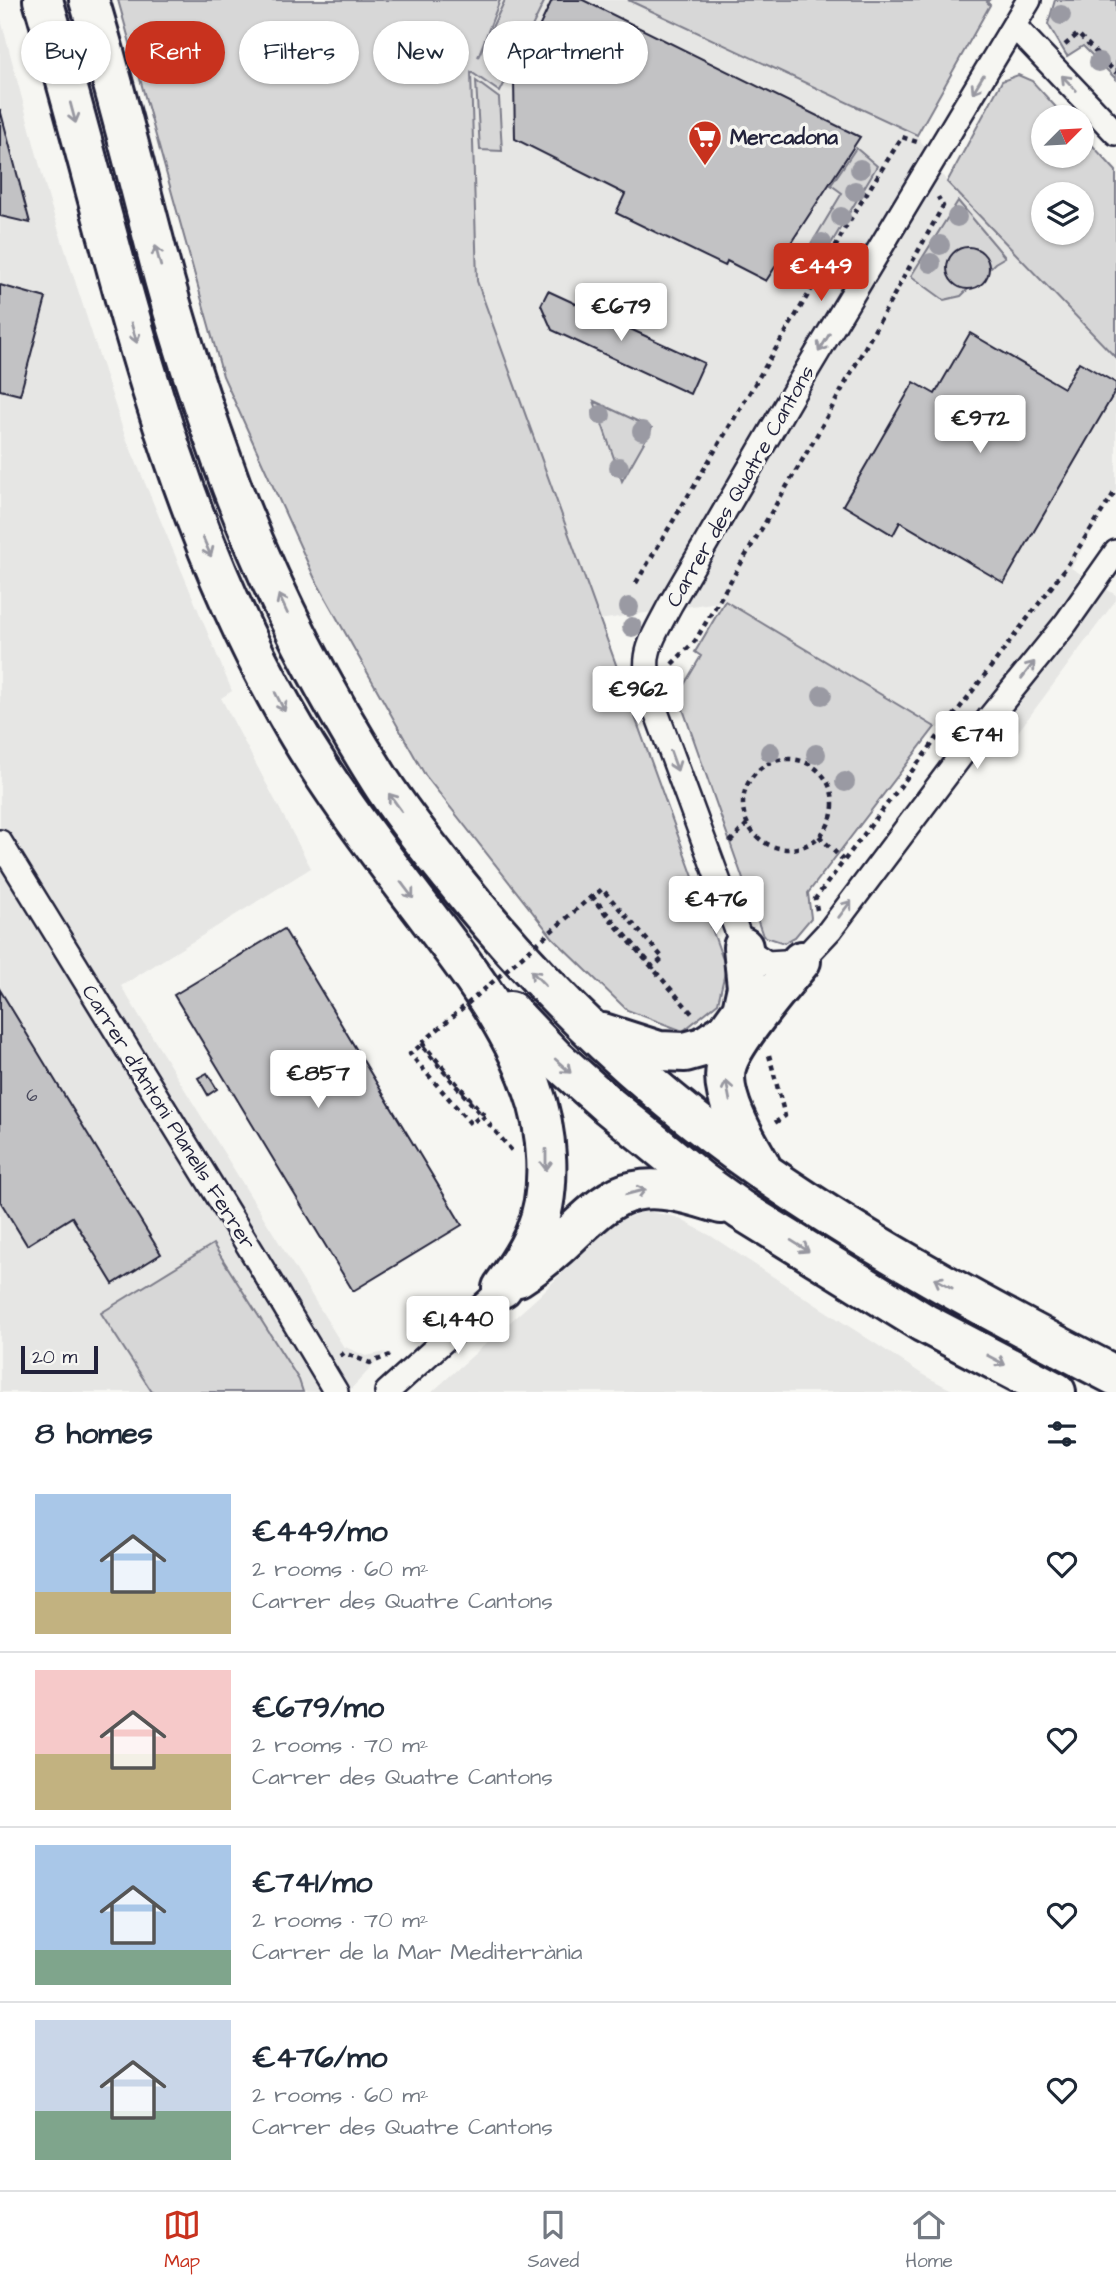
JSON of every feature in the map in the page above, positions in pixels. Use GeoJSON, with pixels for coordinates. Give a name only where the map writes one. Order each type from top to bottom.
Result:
{"type":"FeatureCollection","features":[{"type":"Feature","properties":{"kind":"highway"},"geometry":{"type":"LineString","coordinates":[[43,0],[121,291],[158,414],[191,509],[237,619],[286,714],[348,811],[464,964],[513,1041],[533,1088],[545,1141],[546,1189],[537,1231],[502,1288]]}},
{"type":"Feature","properties":{"kind":"highway"},"geometry":{"type":"LineString","coordinates":[[89,0],[166,284],[199,392],[233,489],[283,605],[328,694],[383,785],[427,846],[525,964],[586,1027],[727,1145],[767,1175],[856,1233],[940,1282],[1116,1376]]}},
{"type":"Feature","properties":{"kind":"highway"},"geometry":{"type":"LineString","coordinates":[[586,1027],[659,1051],[685,1052],[703,1047],[727,1031],[742,1010],[747,987],[743,947]]}},
{"type":"Feature","properties":{"kind":"highway"},"geometry":{"type":"LineString","coordinates":[[767,1175],[750,1148],[729,1099],[726,1067],[737,1043],[801,961]]}},
{"type":"Feature","properties":{"kind":"highway"},"geometry":{"type":"LineString","coordinates":[[464,964],[563,1065],[702,1182],[741,1210],[924,1323],[1056,1392]]}},
{"type":"Feature","properties":{"kind":"highway"},"geometry":{"type":"LineString","coordinates":[[502,1288],[548,1254],[601,1207],[633,1191],[652,1189],[673,1192],[741,1210]]}},
{"type":"Feature","properties":{"kind":"street","name":"Carrer des Quatre Cantons"},"geometry":{"type":"LineString","coordinates":[[743,947],[654,706],[646,679],[645,657],[670,605],[795,390],[1029,0]]}},
{"type":"Feature","properties":{"kind":"street"},"geometry":{"type":"LineString","coordinates":[[1014,26],[1116,133]]}},
{"type":"Feature","properties":{"kind":"street"},"geometry":{"type":"LineString","coordinates":[[743,947],[767,962],[801,961],[830,930],[1115,556]]}},
{"type":"Feature","properties":{"kind":"street","name":"Carrer d'Antoni Planells Ferrer"},"geometry":{"type":"LineString","coordinates":[[0,842],[336,1392]]}},
{"type":"Feature","properties":{"kind":"street"},"geometry":{"type":"LineString","coordinates":[[387,1392],[502,1288]]}},
{"type":"Feature","properties":{"kind":"path"},"geometry":{"type":"LineString","coordinates":[[1061,49],[1078,34],[1116,73]]}},
{"type":"Feature","properties":{"kind":"path"},"geometry":{"type":"LineString","coordinates":[[636,583],[830,258],[845,228],[902,137],[920,143]]}},
{"type":"Feature","properties":{"kind":"path"},"geometry":{"type":"LineString","coordinates":[[670,675],[671,665],[695,641],[813,442],[943,206],[936,194]]}},
{"type":"Feature","properties":{"kind":"path"},"geometry":{"type":"LineString","coordinates":[[830,930],[819,919],[815,899],[1065,569],[1116,491]]}},
{"type":"Feature","properties":{"kind":"path"},"geometry":{"type":"LineString","coordinates":[[782,758],[797,759],[822,773],[830,786],[833,802],[832,817],[825,831],[819,836],[799,848],[784,849],[768,845],[756,836],[747,824],[742,803],[748,781],[757,770],[768,762],[782,758]]}},
{"type":"Feature","properties":{"kind":"path"},"geometry":{"type":"LineString","coordinates":[[724,848],[747,824]]}},
{"type":"Feature","properties":{"kind":"path"},"geometry":{"type":"LineString","coordinates":[[819,836],[843,860]]}},
{"type":"Feature","properties":{"kind":"path"},"geometry":{"type":"LineString","coordinates":[[518,1159],[487,1121],[479,1111],[463,1092],[421,1045],[410,1054],[471,1124],[477,1119],[483,1114],[422,1043],[592,896],[600,906],[653,967],[663,958],[602,889],[597,893],[592,898],[699,1021]]}},
{"type":"Feature","properties":{"kind":"path"},"geometry":{"type":"LineString","coordinates":[[765,1046],[774,1067],[785,1116],[769,1126]]}},
{"type":"Feature","properties":{"kind":"path"},"geometry":{"type":"LineString","coordinates":[[321,1367],[344,1353],[370,1363],[391,1355],[400,1347]]}},
{"type":"Feature","properties":{"kind":"shaded area"},"geometry":{"type":"Polygon","coordinates":[[[118,0],[500,0],[492,21],[483,21],[483,44],[478,57],[483,46],[483,80],[471,72],[477,281],[726,968],[718,1003],[683,1031],[627,1010],[553,938],[425,775],[315,579],[223,376],[141,84],[225,84],[225,21],[125,21],[125,25],[118,0]]]}},
{"type":"Feature","properties":{"kind":"shaded area"},"geometry":{"type":"Polygon","coordinates":[[[500,0],[628,0],[917,135],[947,182],[1116,358],[1116,490],[1071,568],[1116,595],[1116,600],[1009,744],[935,727],[725,601],[599,620],[477,281],[471,71],[483,42],[483,84],[648,84],[648,21],[491,21],[500,0]]]}},
{"type":"Feature","properties":{"kind":"shaded area"},"geometry":{"type":"Polygon","coordinates":[[[505,0],[545,0],[535,21],[495,21],[505,0]]]}},
{"type":"Feature","properties":{"kind":"shaded area"},"geometry":{"type":"Polygon","coordinates":[[[628,0],[989,0],[987,2],[990,5],[917,135],[628,0]]]}},
{"type":"Feature","properties":{"kind":"shaded area"},"geometry":{"type":"Polygon","coordinates":[[[1055,0],[1116,0],[1116,79],[1083,46],[1067,56],[1048,24],[1055,0]]]}},
{"type":"Feature","properties":{"kind":"shaded area"},"geometry":{"type":"Polygon","coordinates":[[[0,16],[49,200],[124,433],[232,691],[221,698],[311,868],[121,986],[343,1346],[366,1356],[386,1352],[348,1392],[0,1392],[0,16]]]}},
{"type":"Feature","properties":{"kind":"shaded area"},"geometry":{"type":"Polygon","coordinates":[[[1018,75],[1032,81],[1054,105],[1031,105],[1031,168],[1094,168],[1094,147],[1116,171],[1116,358],[947,182],[1002,81],[1018,75]]]}},
{"type":"Feature","properties":{"kind":"shaded area"},"geometry":{"type":"Polygon","coordinates":[[[476,81],[499,98],[502,151],[480,150],[476,81]]]}},
{"type":"Feature","properties":{"kind":"shaded area"},"geometry":{"type":"Polygon","coordinates":[[[488,84],[504,84],[500,92],[488,84]]]}},
{"type":"Feature","properties":{"kind":"shaded area"},"geometry":{"type":"Polygon","coordinates":[[[856,148],[877,166],[806,286],[794,273],[842,193],[831,185],[856,148]]]}},
{"type":"Feature","properties":{"kind":"shaded area"},"geometry":{"type":"Polygon","coordinates":[[[958,201],[1005,257],[995,263],[961,296],[944,300],[911,276],[958,201]]]}},
{"type":"Feature","properties":{"kind":"shaded area"},"geometry":{"type":"Polygon","coordinates":[[[594,401],[652,428],[622,481],[594,401]]]}},
{"type":"Feature","properties":{"kind":"shaded area"},"geometry":{"type":"Polygon","coordinates":[[[725,601],[935,727],[808,893],[811,918],[795,937],[784,943],[763,936],[678,695],[701,656],[695,652],[725,601]]]}},
{"type":"Feature","properties":{"kind":"shaded area"},"geometry":{"type":"Polygon","coordinates":[[[646,1211],[676,1217],[711,1236],[925,1376],[956,1392],[432,1392],[538,1297],[597,1238],[620,1220],[646,1211]]]}},
{"type":"Feature","properties":{"kind":"shaded area"},"geometry":{"type":"Polygon","coordinates":[[[213,1244],[299,1380],[303,1392],[152,1392],[101,1313],[213,1244]]]}},
{"type":"Feature","properties":{"kind":"building","name":"Mercadona"},"geometry":{"type":"Polygon","coordinates":[[[552,0],[583,0],[625,21],[542,21],[552,0]]]}},
{"type":"Feature","properties":{"kind":"building","name":"Mercadona"},"geometry":{"type":"Polygon","coordinates":[[[648,32],[860,137],[766,281],[727,261],[725,266],[616,213],[625,194],[515,139],[514,84],[648,84],[648,32]]]}},
{"type":"Feature","properties":{"kind":"building"},"geometry":{"type":"Polygon","coordinates":[[[0,109],[30,223],[0,216],[0,109]]]}},
{"type":"Feature","properties":{"kind":"building"},"geometry":{"type":"Polygon","coordinates":[[[968,247],[983,253],[989,268],[983,283],[968,289],[953,283],[947,268],[953,253],[968,247]]]}},
{"type":"Feature","properties":{"kind":"building"},"geometry":{"type":"Polygon","coordinates":[[[0,285],[46,298],[20,395],[0,390],[0,285]]]}},
{"type":"Feature","properties":{"kind":"building"},"geometry":{"type":"Polygon","coordinates":[[[548,291],[704,363],[690,394],[552,330],[541,305],[548,291]]]}},
{"type":"Feature","properties":{"kind":"building"},"geometry":{"type":"Polygon","coordinates":[[[970,333],[1064,388],[1079,362],[1116,383],[1116,390],[1004,583],[900,522],[893,535],[843,505],[914,382],[935,394],[970,333]]]}},
{"type":"Feature","properties":{"kind":"building"},"geometry":{"type":"Polygon","coordinates":[[[284,929],[462,1225],[353,1291],[174,995],[284,929]]]}},
{"type":"Feature","properties":{"kind":"building"},"geometry":{"type":"Polygon","coordinates":[[[0,990],[161,1254],[113,1284],[72,1217],[27,1245],[0,1201],[0,990]]]}},
{"type":"Feature","properties":{"kind":"building"},"geometry":{"type":"Polygon","coordinates":[[[207,1073],[217,1089],[208,1095],[198,1078],[207,1073]]]}},
{"type":"Feature","properties":{"kind":"place","name":"Mercadona"},"geometry":{"type":"Point","coordinates":[705,167]}}]}
